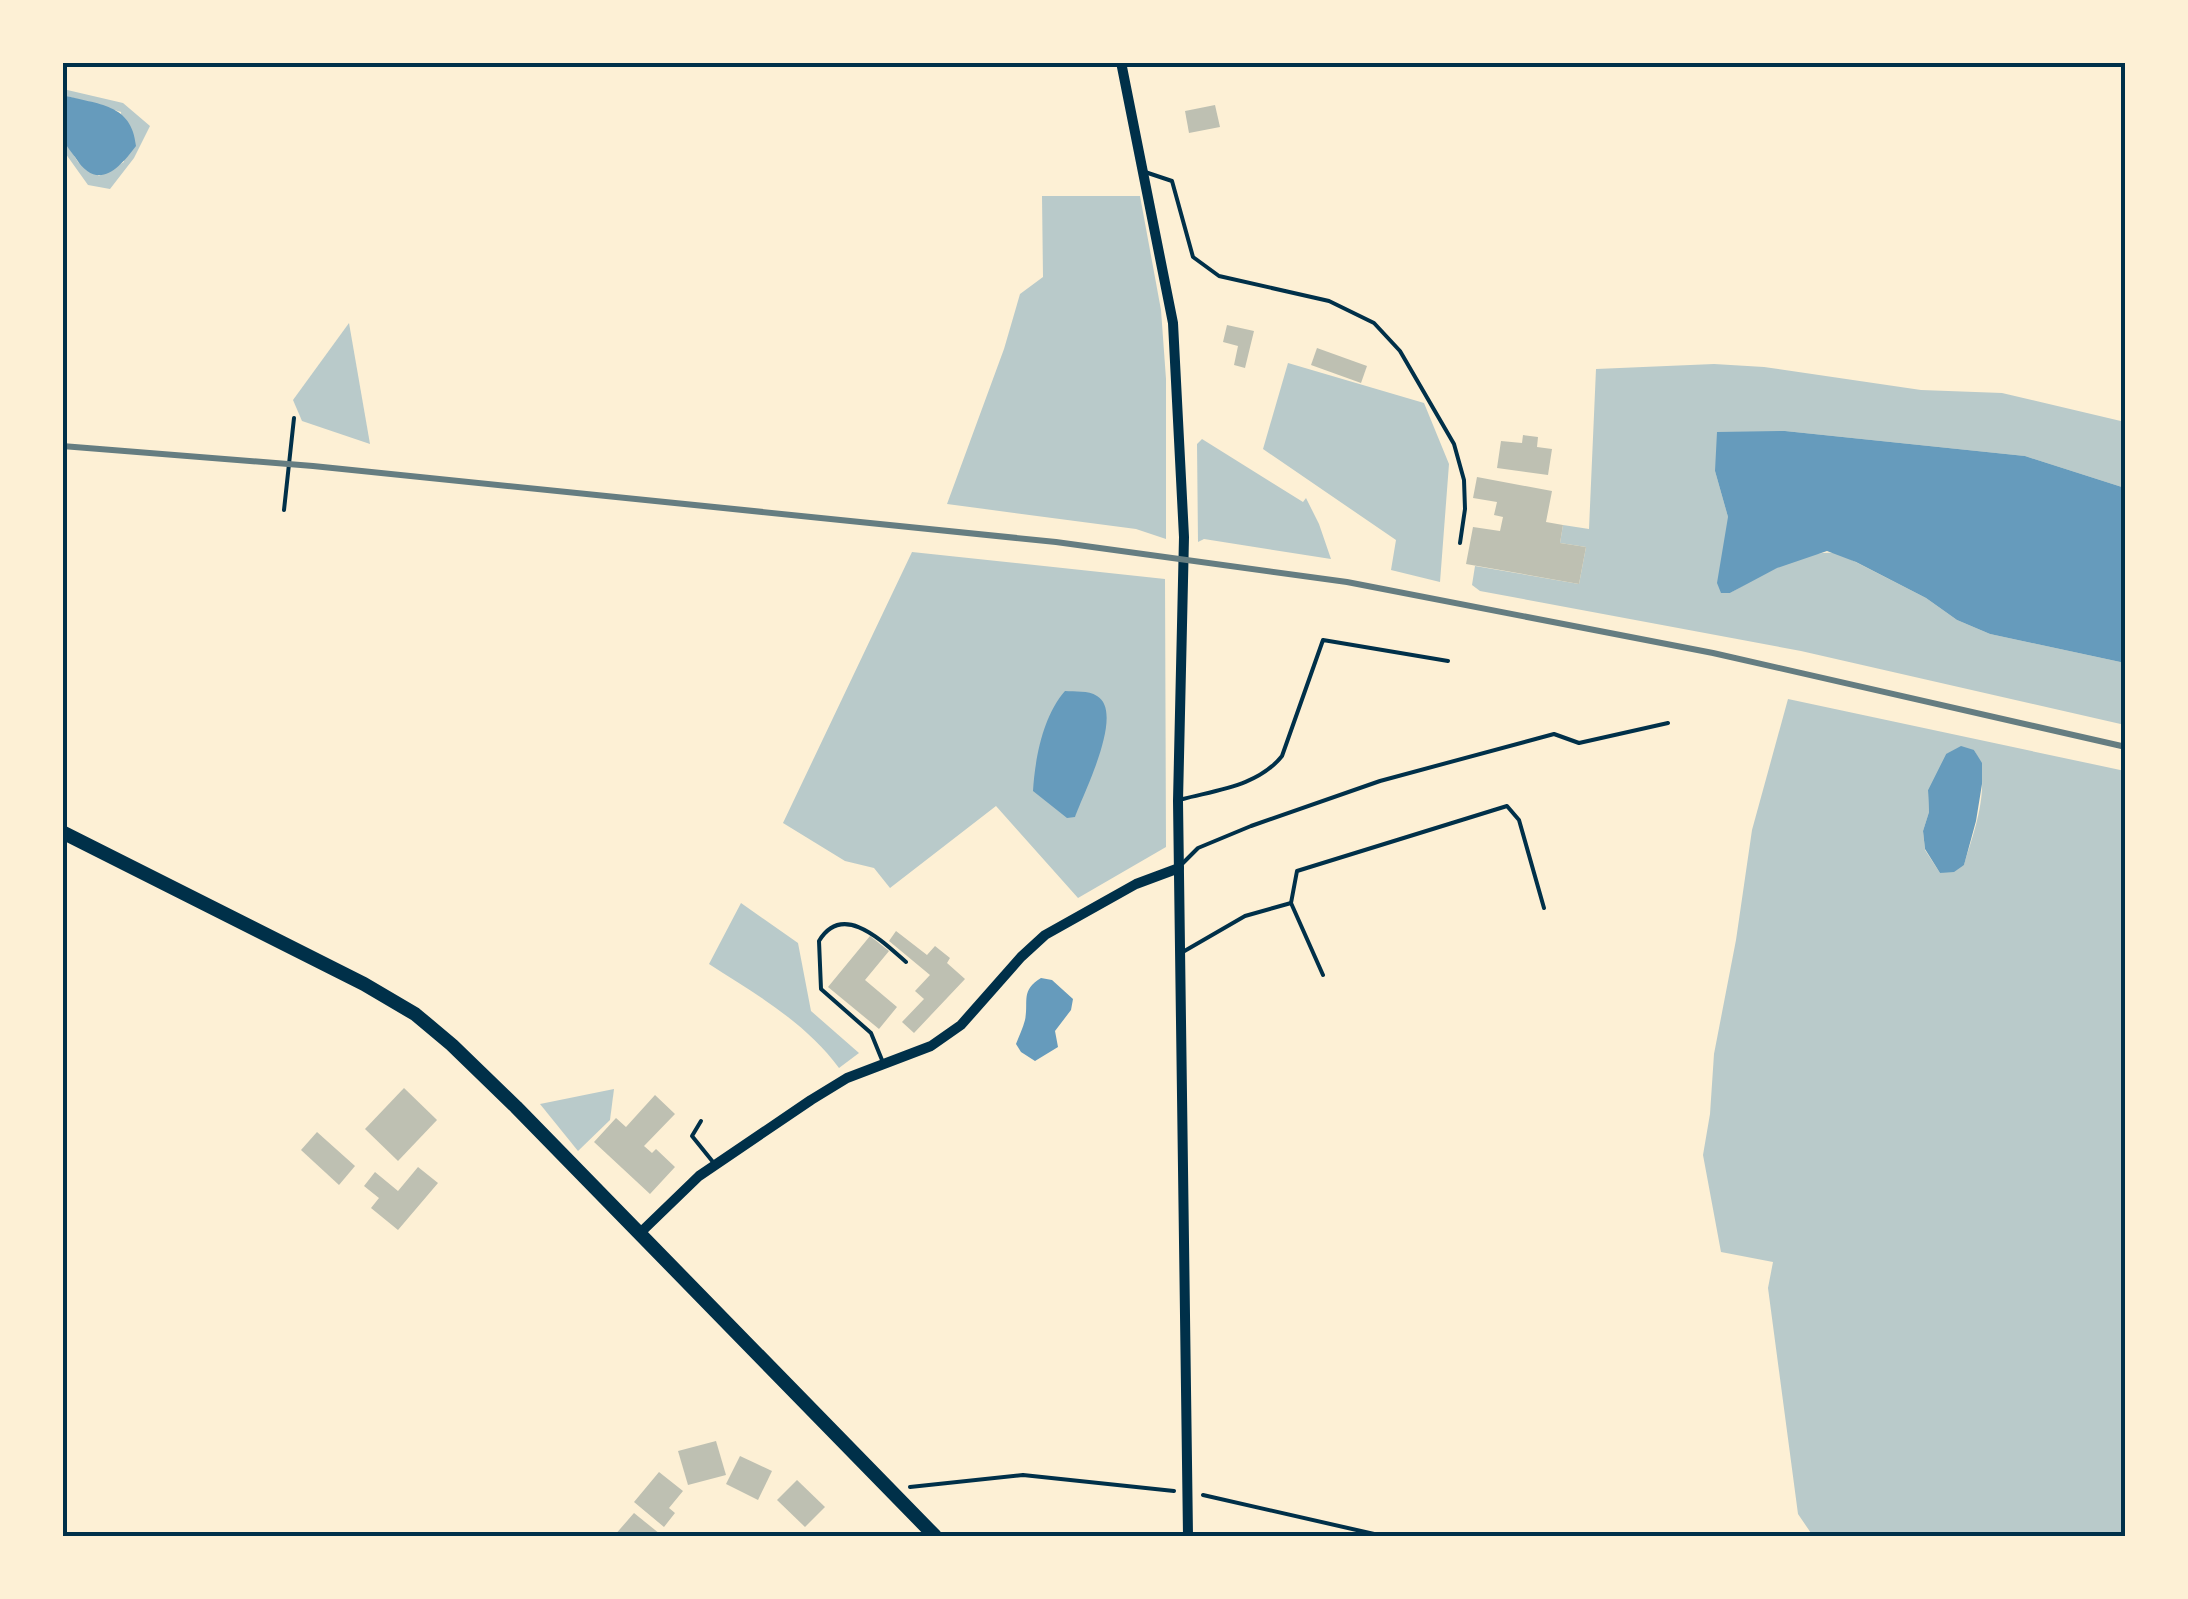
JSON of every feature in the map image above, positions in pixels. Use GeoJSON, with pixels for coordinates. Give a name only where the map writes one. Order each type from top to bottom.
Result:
{"type":"FeatureCollection","features":[{"type":"Feature","properties":{"kind":"highway"},"geometry":{"type":"LineString","coordinates":[[62,832],[416,1014],[452,1045],[640,1234],[935,1536]]}},
{"type":"Feature","properties":{"kind":"street"},"geometry":{"type":"LineString","coordinates":[[1121,62],[1173,323],[1184,537],[1178,800],[1188,1536]]}},
{"type":"Feature","properties":{"kind":"street"},"geometry":{"type":"LineString","coordinates":[[640,1234],[700,1176],[847,1078],[931,1046],[960,1025],[1046,935],[1136,884],[1179,868]]}},
{"type":"Feature","properties":{"kind":"lane"},"geometry":{"type":"LineString","coordinates":[[1145,172],[1172,181],[1192,256],[1220,276],[1329,301],[1374,323],[1400,350],[1454,444],[1464,480],[1466,509],[1460,543]]}},
{"type":"Feature","properties":{"kind":"lane"},"geometry":{"type":"LineString","coordinates":[[1178,800],[1249,781],[1271,770],[1282,756],[1324,640],[1448,662]]}},
{"type":"Feature","properties":{"kind":"lane"},"geometry":{"type":"LineString","coordinates":[[1179,868],[1198,848],[1380,781],[1554,734],[1578,743],[1668,723]]}},
{"type":"Feature","properties":{"kind":"lane"},"geometry":{"type":"LineString","coordinates":[[1323,975],[1290,903],[1297,871],[1507,806],[1519,820],[1544,908]]}},
{"type":"Feature","properties":{"kind":"lane"},"geometry":{"type":"LineString","coordinates":[[1180,953],[1244,916],[1290,903]]}},
{"type":"Feature","properties":{"kind":"lane"},"geometry":{"type":"LineString","coordinates":[[884,1065],[871,1033],[821,988],[819,941],[832,928],[852,924],[873,934],[906,962]]}},
{"type":"Feature","properties":{"kind":"lane"},"geometry":{"type":"LineString","coordinates":[[700,1121],[692,1136],[716,1165]]}},
{"type":"Feature","properties":{"kind":"path"},"geometry":{"type":"LineString","coordinates":[[284,510],[294,418]]}},
{"type":"Feature","properties":{"kind":"path"},"geometry":{"type":"LineString","coordinates":[[896,1497],[912,1486],[1022,1476],[1188,1493],[1384,1536]]}},
{"type":"Feature","properties":{"kind":"shaded area"},"geometry":{"type":"Polygon","coordinates":[[[63,89],[123,103],[150,126],[134,158],[110,189],[88,185],[63,150],[62,137],[78,162],[99,176],[124,162],[121,112],[63,95],[63,89]]]}},
{"type":"Feature","properties":{"kind":"shaded area"},"geometry":{"type":"Polygon","coordinates":[[[1042,196],[1140,196],[1161,310],[1166,379],[1166,539],[1136,529],[947,504],[1020,294],[1043,277],[1042,196]]]}},
{"type":"Feature","properties":{"kind":"shaded area"},"geometry":{"type":"Polygon","coordinates":[[[349,323],[370,444],[302,421],[293,400],[349,323]]]}},
{"type":"Feature","properties":{"kind":"shaded area"},"geometry":{"type":"Polygon","coordinates":[[[1288,363],[1424,403],[1449,464],[1440,582],[1391,570],[1396,540],[1263,449],[1288,363]]]}},
{"type":"Feature","properties":{"kind":"shaded area"},"geometry":{"type":"Polygon","coordinates":[[[1714,364],[1764,367],[1921,390],[2002,393],[2125,422],[2125,488],[2025,456],[1785,431],[1715,471],[1728,517],[1730,593],[1798,559],[1813,554],[1840,554],[1926,598],[1957,620],[1990,634],[2125,663],[2125,725],[1801,651],[1480,591],[1472,585],[1475,566],[1579,584],[1586,547],[1560,543],[1563,525],[1589,529],[1596,369],[1714,364]]]}},
{"type":"Feature","properties":{"kind":"shaded area"},"geometry":{"type":"Polygon","coordinates":[[[1202,439],[1303,502],[1306,498],[1331,559],[1204,539],[1198,542],[1197,444],[1202,439]]]}},
{"type":"Feature","properties":{"kind":"shaded area"},"geometry":{"type":"Polygon","coordinates":[[[912,552],[1165,579],[1166,847],[1078,898],[996,806],[890,888],[874,868],[845,861],[783,823],[912,552]]]}},
{"type":"Feature","properties":{"kind":"shaded area"},"geometry":{"type":"Polygon","coordinates":[[[1788,699],[2125,771],[2125,1536],[1813,1536],[1798,1514],[1768,1288],[1773,1262],[1721,1252],[1703,1155],[1714,1054],[1752,830],[1788,699]],[[1974,750],[1946,754],[1928,790],[1925,850],[1940,873],[1964,865],[1980,807],[1979,763],[1974,750]]]}},
{"type":"Feature","properties":{"kind":"shaded area"},"geometry":{"type":"Polygon","coordinates":[[[741,903],[798,943],[811,1011],[859,1053],[839,1068],[796,1023],[709,964],[741,903]]]}},
{"type":"Feature","properties":{"kind":"shaded area"},"geometry":{"type":"Polygon","coordinates":[[[614,1089],[610,1120],[578,1151],[540,1104],[614,1089]]]}},
{"type":"Feature","properties":{"kind":"water"},"geometry":{"type":"Polygon","coordinates":[[[63,95],[111,108],[128,121],[136,146],[115,169],[107,174],[91,173],[70,150],[61,131],[63,95]]]}},
{"type":"Feature","properties":{"kind":"water"},"geometry":{"type":"Polygon","coordinates":[[[1785,431],[2025,456],[2125,488],[2125,663],[1990,634],[1957,620],[1926,598],[1856,562],[1827,551],[1777,568],[1730,593],[1721,593],[1717,583],[1728,517],[1715,471],[1717,432],[1785,431]]]}},
{"type":"Feature","properties":{"kind":"water"},"geometry":{"type":"Polygon","coordinates":[[[1065,691],[1097,696],[1107,718],[1100,753],[1075,817],[1067,818],[1033,791],[1042,738],[1065,691]]]}},
{"type":"Feature","properties":{"kind":"water"},"geometry":{"type":"Polygon","coordinates":[[[1961,746],[1974,750],[1982,763],[1976,821],[1964,865],[1954,872],[1940,873],[1925,849],[1928,790],[1946,754],[1961,746]]]}},
{"type":"Feature","properties":{"kind":"water"},"geometry":{"type":"Polygon","coordinates":[[[1041,978],[1052,980],[1073,999],[1071,1010],[1055,1031],[1058,1047],[1035,1061],[1016,1044],[1025,1020],[1028,992],[1041,978]]]}},
{"type":"Feature","properties":{"kind":"building"},"geometry":{"type":"Polygon","coordinates":[[[1215,105],[1220,127],[1189,133],[1185,111],[1215,105]]]}},
{"type":"Feature","properties":{"kind":"building"},"geometry":{"type":"Polygon","coordinates":[[[1227,325],[1254,331],[1245,368],[1234,365],[1238,346],[1223,342],[1227,325]]]}},
{"type":"Feature","properties":{"kind":"building"},"geometry":{"type":"Polygon","coordinates":[[[1317,348],[1367,366],[1361,383],[1311,365],[1317,348]]]}},
{"type":"Feature","properties":{"kind":"building"},"geometry":{"type":"Polygon","coordinates":[[[1523,435],[1538,437],[1537,447],[1552,449],[1548,475],[1497,468],[1501,441],[1522,443],[1523,435]]]}},
{"type":"Feature","properties":{"kind":"building"},"geometry":{"type":"Polygon","coordinates":[[[1477,477],[1552,491],[1546,522],[1563,525],[1560,543],[1586,547],[1579,584],[1466,564],[1473,527],[1500,531],[1503,517],[1494,515],[1497,502],[1473,498],[1477,477]]]}},
{"type":"Feature","properties":{"kind":"building"},"geometry":{"type":"Polygon","coordinates":[[[896,931],[927,955],[935,946],[950,958],[947,963],[965,979],[914,1033],[902,1022],[924,999],[915,991],[930,975],[889,941],[896,931]]]}},
{"type":"Feature","properties":{"kind":"building"},"geometry":{"type":"Polygon","coordinates":[[[870,936],[889,951],[865,980],[897,1007],[879,1029],[828,987],[870,936]]]}},
{"type":"Feature","properties":{"kind":"building"},"geometry":{"type":"Polygon","coordinates":[[[404,1088],[437,1120],[398,1161],[365,1129],[404,1088]]]}},
{"type":"Feature","properties":{"kind":"building"},"geometry":{"type":"Polygon","coordinates":[[[655,1095],[675,1114],[644,1146],[652,1153],[656,1149],[675,1167],[650,1194],[594,1142],[616,1118],[626,1127],[655,1095]]]}},
{"type":"Feature","properties":{"kind":"building"},"geometry":{"type":"Polygon","coordinates":[[[317,1132],[355,1166],[339,1185],[301,1150],[317,1132]]]}},
{"type":"Feature","properties":{"kind":"building"},"geometry":{"type":"Polygon","coordinates":[[[418,1167],[438,1183],[398,1230],[371,1208],[379,1198],[364,1186],[375,1172],[398,1191],[418,1167]]]}},
{"type":"Feature","properties":{"kind":"building"},"geometry":{"type":"Polygon","coordinates":[[[716,1441],[726,1475],[688,1485],[678,1451],[716,1441]]]}},
{"type":"Feature","properties":{"kind":"building"},"geometry":{"type":"Polygon","coordinates":[[[740,1456],[772,1471],[758,1500],[726,1484],[740,1456]]]}},
{"type":"Feature","properties":{"kind":"building"},"geometry":{"type":"Polygon","coordinates":[[[659,1472],[683,1491],[669,1508],[675,1513],[664,1527],[634,1502],[659,1472]]]}},
{"type":"Feature","properties":{"kind":"building"},"geometry":{"type":"Polygon","coordinates":[[[797,1480],[825,1507],[805,1527],[777,1500],[797,1480]]]}},
{"type":"Feature","properties":{"kind":"building"},"geometry":{"type":"Polygon","coordinates":[[[634,1513],[660,1534],[614,1536],[634,1513]]]}},
{"type":"Feature","properties":{"kind":"railway"},"geometry":{"type":"LineString","coordinates":[[62,446],[313,466],[1056,542],[1347,582],[1713,653],[2126,747]]}}]}
